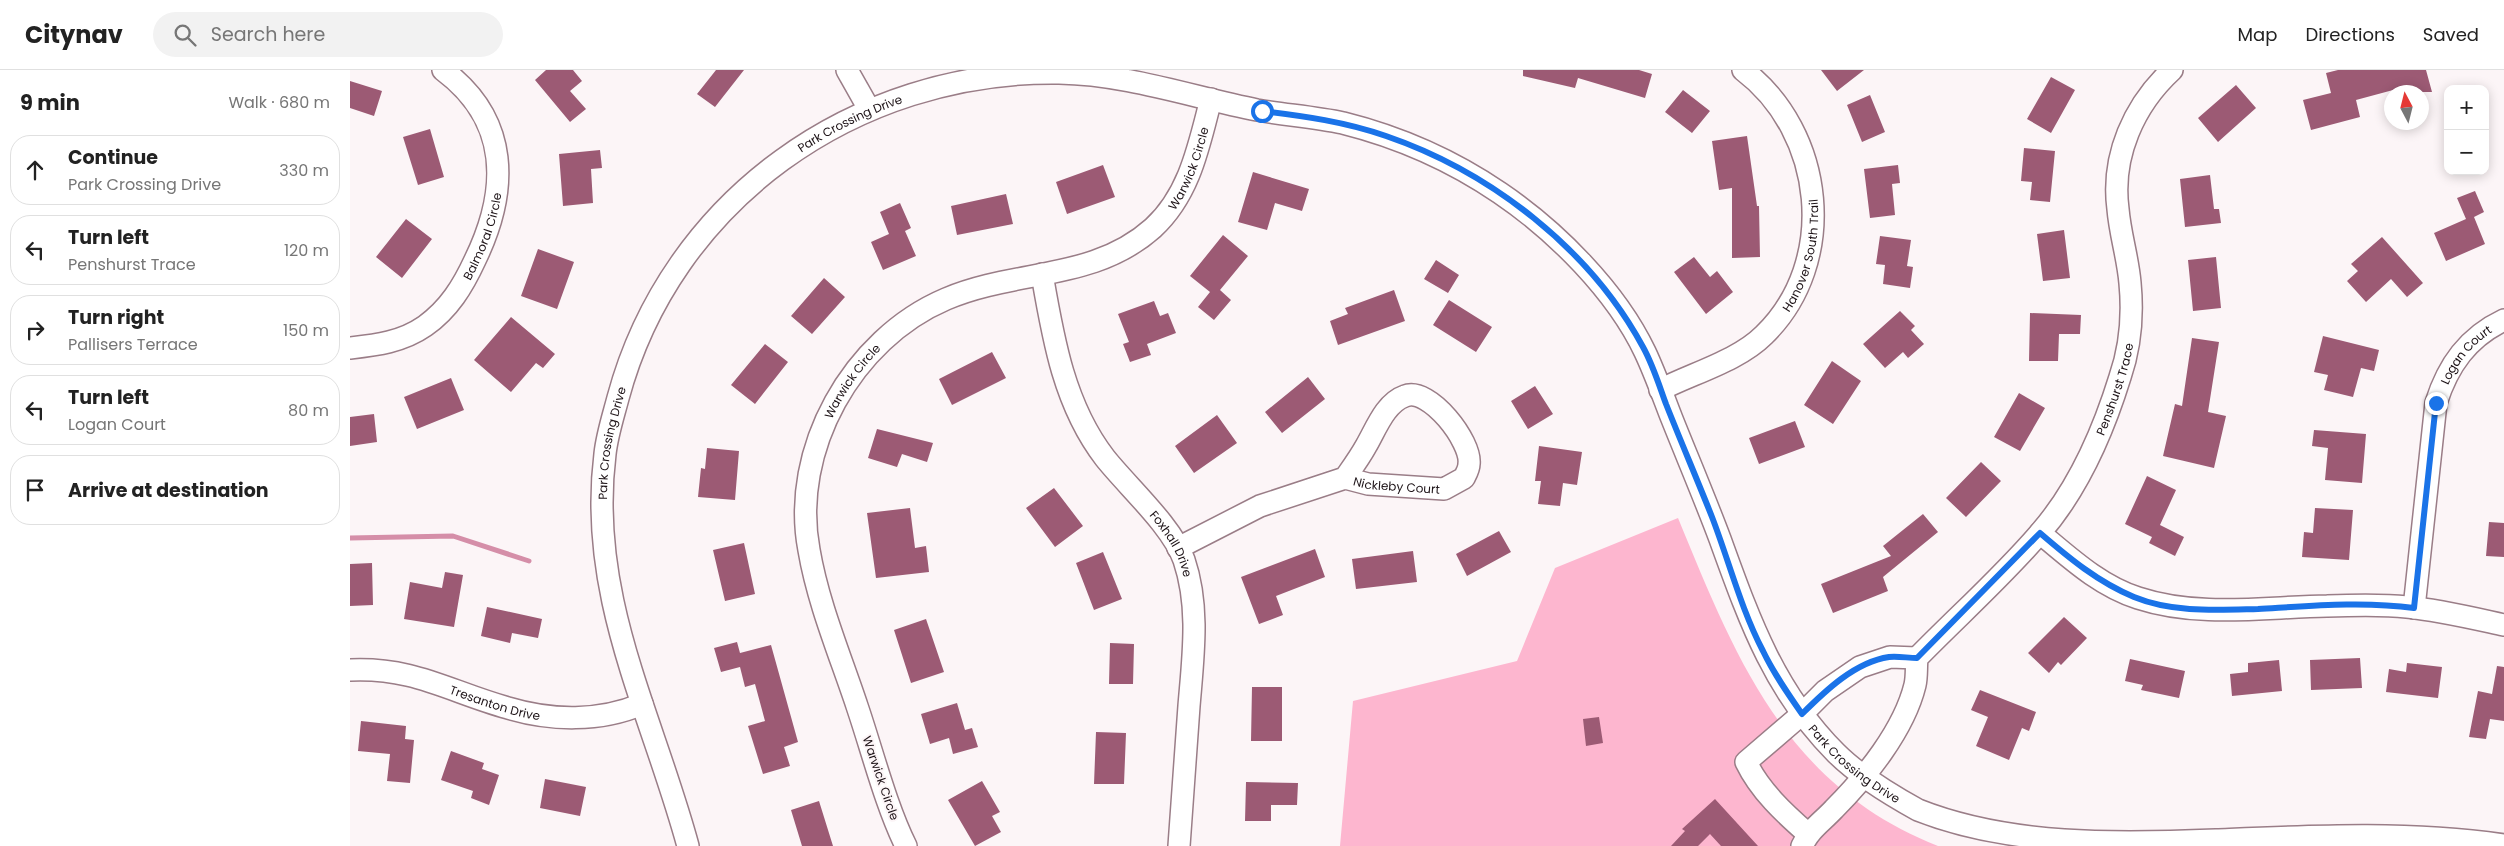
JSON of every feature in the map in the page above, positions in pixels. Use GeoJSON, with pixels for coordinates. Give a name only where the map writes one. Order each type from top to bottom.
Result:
{"type":"FeatureCollection","features":[{"type":"Feature","properties":{"kind":"street"},"geometry":{"type":"LineString","coordinates":[[847,70],[869,109]]}},
{"type":"Feature","properties":{"kind":"street","name":"Hanover South Trail"},"geometry":{"type":"LineString","coordinates":[[1660,390],[1742,353],[1763,337],[1788,307],[1805,271],[1813,222],[1813,193],[1808,164],[1798,138],[1781,110],[1743,70]]}},
{"type":"Feature","properties":{"kind":"street","name":"Penshurst Trace"},"geometry":{"type":"LineString","coordinates":[[1917,658],[2040,533],[2072,487],[2098,438],[2121,376],[2129,330],[2130,284],[2118,210],[2119,164],[2132,123],[2139,110],[2151,91],[2172,70]]}},
{"type":"Feature","properties":{"kind":"street","name":"Park Crossing Drive"},"geometry":{"type":"LineString","coordinates":[[688,846],[614,611],[602,533],[602,486],[606,448],[624,377],[638,338],[656,300],[689,250],[745,188],[779,160],[809,140],[869,109],[930,88],[974,79],[1052,72],[1115,79],[1262,111],[1346,124],[1386,136],[1425,151],[1469,174],[1504,196],[1545,228],[1596,280],[1644,348],[1712,519],[1753,629],[1782,685],[1802,714],[1834,752],[1863,777],[1924,814],[1992,837],[2031,842],[2102,846],[2339,836],[2406,837],[2504,845]]}},
{"type":"Feature","properties":{"kind":"street","name":"Balmoral Circle"},"geometry":{"type":"LineString","coordinates":[[350,348],[384,344],[404,338],[435,318],[460,289],[487,235],[498,190],[496,154],[482,114],[456,74]]}},
{"type":"Feature","properties":{"kind":"street","name":"Warwick Circle"},"geometry":{"type":"LineString","coordinates":[[906,846],[839,652],[812,565],[807,535],[806,504],[811,468],[820,435],[840,391],[862,362],[888,336],[915,316],[943,300],[976,287],[1082,267],[1109,258],[1133,244],[1155,226],[1173,205],[1192,167],[1211,99]]}},
{"type":"Feature","properties":{"kind":"street","name":"Foxhall Drive"},"geometry":{"type":"LineString","coordinates":[[1042,274],[1060,366],[1080,418],[1104,457],[1172,538],[1178,548],[1190,581],[1195,630],[1179,846]]}},
{"type":"Feature","properties":{"kind":"street","name":"Logan Court"},"geometry":{"type":"LineString","coordinates":[[2414,608],[2430,446],[2438,395],[2448,369],[2463,350],[2504,320]]}},
{"type":"Feature","properties":{"kind":"street","name":"Nickleby Court"},"geometry":{"type":"LineString","coordinates":[[1178,548],[1260,506],[1345,478],[1368,484],[1444,489],[1464,478],[1470,463],[1465,442],[1446,417],[1424,397],[1407,395],[1394,402],[1345,478]]}},
{"type":"Feature","properties":{"kind":"street"},"geometry":{"type":"LineString","coordinates":[[2040,533],[2072,560],[2106,584],[2136,598],[2159,604],[2189,609],[2220,610],[2328,606],[2414,608],[2504,625]]}},
{"type":"Feature","properties":{"kind":"street"},"geometry":{"type":"LineString","coordinates":[[1890,657],[1917,658],[1916,684],[1903,720],[1863,777],[1834,810],[1812,828],[1805,840],[1787,815],[1754,778],[1746,762],[1802,714],[1825,691],[1860,667],[1890,657]]}},
{"type":"Feature","properties":{"kind":"street","name":"Tresanton Drive"},"geometry":{"type":"LineString","coordinates":[[350,670],[418,676],[508,708],[535,714],[578,718],[602,716],[642,704]]}},
{"type":"Feature","properties":{"kind":"shaded area"},"geometry":{"type":"Polygon","coordinates":[[[1678,518],[1722,620],[1746,668],[1773,712],[1804,753],[1841,789],[1886,820],[1938,846],[1340,846],[1353,701],[1517,661],[1555,568],[1678,518]]]}},
{"type":"Feature","properties":{"kind":"building"},"geometry":{"type":"Polygon","coordinates":[[[546,70],[573,70],[582,81],[570,91],[586,109],[570,122],[535,80],[546,70]]]}},
{"type":"Feature","properties":{"kind":"building"},"geometry":{"type":"Polygon","coordinates":[[[716,70],[744,70],[715,107],[697,94],[716,70]]]}},
{"type":"Feature","properties":{"kind":"building"},"geometry":{"type":"Polygon","coordinates":[[[1523,70],[1639,70],[1652,74],[1645,98],[1578,78],[1575,88],[1523,76],[1523,70]]]}},
{"type":"Feature","properties":{"kind":"building"},"geometry":{"type":"Polygon","coordinates":[[[1821,70],[1864,70],[1837,91],[1821,70]]]}},
{"type":"Feature","properties":{"kind":"building"},"geometry":{"type":"Polygon","coordinates":[[[2338,70],[2426,70],[2432,92],[2429,92],[2429,85],[2384,85],[2384,92],[2356,100],[2360,117],[2311,130],[2303,100],[2331,93],[2326,73],[2338,70]]]}},
{"type":"Feature","properties":{"kind":"building"},"geometry":{"type":"Polygon","coordinates":[[[2051,77],[2075,90],[2051,133],[2027,119],[2051,77]]]}},
{"type":"Feature","properties":{"kind":"building"},"geometry":{"type":"Polygon","coordinates":[[[350,81],[382,91],[374,116],[350,108],[350,81]]]}},
{"type":"Feature","properties":{"kind":"building"},"geometry":{"type":"Polygon","coordinates":[[[2236,85],[2256,108],[2218,142],[2198,118],[2236,85]]]}},
{"type":"Feature","properties":{"kind":"building"},"geometry":{"type":"Polygon","coordinates":[[[1683,90],[1710,111],[1692,133],[1665,112],[1683,90]]]}},
{"type":"Feature","properties":{"kind":"building"},"geometry":{"type":"Polygon","coordinates":[[[1870,95],[1885,132],[1862,142],[1847,105],[1870,95]]]}},
{"type":"Feature","properties":{"kind":"building"},"geometry":{"type":"Polygon","coordinates":[[[430,129],[444,177],[418,185],[403,137],[430,129]]]}},
{"type":"Feature","properties":{"kind":"building"},"geometry":{"type":"Polygon","coordinates":[[[1747,136],[1757,206],[1759,206],[1760,257],[1732,258],[1732,188],[1719,190],[1712,141],[1747,136]]]}},
{"type":"Feature","properties":{"kind":"building"},"geometry":{"type":"Polygon","coordinates":[[[2024,148],[2055,151],[2050,202],[2030,200],[2032,182],[2021,181],[2024,148]]]}},
{"type":"Feature","properties":{"kind":"building"},"geometry":{"type":"Polygon","coordinates":[[[600,150],[602,168],[591,169],[593,203],[563,206],[559,154],[600,150]]]}},
{"type":"Feature","properties":{"kind":"building"},"geometry":{"type":"Polygon","coordinates":[[[1103,165],[1115,197],[1067,214],[1056,182],[1103,165]]]}},
{"type":"Feature","properties":{"kind":"building"},"geometry":{"type":"Polygon","coordinates":[[[1898,165],[1900,183],[1892,184],[1895,215],[1870,218],[1864,169],[1898,165]]]}},
{"type":"Feature","properties":{"kind":"building"},"geometry":{"type":"Polygon","coordinates":[[[1253,172],[1309,189],[1302,211],[1275,203],[1267,230],[1238,222],[1253,172]]]}},
{"type":"Feature","properties":{"kind":"building"},"geometry":{"type":"Polygon","coordinates":[[[2210,175],[2214,209],[2219,209],[2221,223],[2185,227],[2180,179],[2210,175]]]}},
{"type":"Feature","properties":{"kind":"building"},"geometry":{"type":"Polygon","coordinates":[[[2475,191],[2484,212],[2474,217],[2485,244],[2446,261],[2434,233],[2466,219],[2457,198],[2475,191]]]}},
{"type":"Feature","properties":{"kind":"building"},"geometry":{"type":"Polygon","coordinates":[[[1006,194],[1013,224],[957,235],[951,206],[1006,194]]]}},
{"type":"Feature","properties":{"kind":"building"},"geometry":{"type":"Polygon","coordinates":[[[900,203],[911,228],[905,231],[916,256],[883,270],[871,242],[889,234],[880,212],[900,203]]]}},
{"type":"Feature","properties":{"kind":"building"},"geometry":{"type":"Polygon","coordinates":[[[406,219],[432,239],[402,278],[376,257],[406,219]]]}},
{"type":"Feature","properties":{"kind":"building"},"geometry":{"type":"Polygon","coordinates":[[[2064,230],[2070,278],[2043,281],[2037,234],[2064,230]]]}},
{"type":"Feature","properties":{"kind":"building"},"geometry":{"type":"Polygon","coordinates":[[[1223,235],[1248,256],[1220,290],[1231,300],[1214,320],[1198,307],[1210,292],[1190,276],[1223,235]]]}},
{"type":"Feature","properties":{"kind":"building"},"geometry":{"type":"Polygon","coordinates":[[[1880,236],[1911,240],[1907,266],[1913,267],[1910,288],[1883,284],[1885,265],[1876,264],[1880,236]]]}},
{"type":"Feature","properties":{"kind":"building"},"geometry":{"type":"Polygon","coordinates":[[[2382,237],[2423,283],[2407,297],[2391,279],[2366,302],[2347,281],[2358,271],[2351,264],[2382,237]]]}},
{"type":"Feature","properties":{"kind":"building"},"geometry":{"type":"Polygon","coordinates":[[[538,249],[574,262],[557,309],[521,296],[538,249]]]}},
{"type":"Feature","properties":{"kind":"building"},"geometry":{"type":"Polygon","coordinates":[[[1694,257],[1710,277],[1717,271],[1733,292],[1706,314],[1674,272],[1694,257]]]}},
{"type":"Feature","properties":{"kind":"building"},"geometry":{"type":"Polygon","coordinates":[[[2216,257],[2221,308],[2193,311],[2188,260],[2216,257]]]}},
{"type":"Feature","properties":{"kind":"building"},"geometry":{"type":"Polygon","coordinates":[[[1436,260],[1459,275],[1448,293],[1424,279],[1436,260]]]}},
{"type":"Feature","properties":{"kind":"building"},"geometry":{"type":"Polygon","coordinates":[[[824,278],[845,297],[812,334],[791,316],[824,278]]]}},
{"type":"Feature","properties":{"kind":"building"},"geometry":{"type":"Polygon","coordinates":[[[1394,290],[1405,321],[1338,345],[1330,321],[1348,314],[1345,308],[1394,290]]]}},
{"type":"Feature","properties":{"kind":"building"},"geometry":{"type":"Polygon","coordinates":[[[1449,300],[1492,327],[1476,352],[1433,325],[1449,300]]]}},
{"type":"Feature","properties":{"kind":"building"},"geometry":{"type":"Polygon","coordinates":[[[1154,301],[1160,316],[1168,313],[1176,333],[1147,344],[1151,355],[1130,362],[1123,344],[1129,342],[1118,314],[1154,301]]]}},
{"type":"Feature","properties":{"kind":"building"},"geometry":{"type":"Polygon","coordinates":[[[1900,311],[1915,326],[1911,330],[1924,344],[1908,358],[1903,352],[1885,368],[1863,344],[1900,311]]]}},
{"type":"Feature","properties":{"kind":"building"},"geometry":{"type":"Polygon","coordinates":[[[2030,313],[2081,315],[2080,334],[2059,334],[2058,361],[2029,361],[2030,313]]]}},
{"type":"Feature","properties":{"kind":"building"},"geometry":{"type":"Polygon","coordinates":[[[511,317],[555,354],[543,368],[536,363],[511,392],[474,360],[511,317]]]}},
{"type":"Feature","properties":{"kind":"building"},"geometry":{"type":"Polygon","coordinates":[[[2323,336],[2379,350],[2374,371],[2361,368],[2353,397],[2324,390],[2328,375],[2314,372],[2323,336]]]}},
{"type":"Feature","properties":{"kind":"building"},"geometry":{"type":"Polygon","coordinates":[[[2192,338],[2219,342],[2208,412],[2226,416],[2214,468],[2163,456],[2175,404],[2182,406],[2192,338]]]}},
{"type":"Feature","properties":{"kind":"building"},"geometry":{"type":"Polygon","coordinates":[[[765,344],[788,362],[755,404],[731,385],[765,344]]]}},
{"type":"Feature","properties":{"kind":"building"},"geometry":{"type":"Polygon","coordinates":[[[992,352],[1006,378],[952,405],[939,379],[992,352]]]}},
{"type":"Feature","properties":{"kind":"building"},"geometry":{"type":"Polygon","coordinates":[[[1832,361],[1861,381],[1833,424],[1804,405],[1832,361]]]}},
{"type":"Feature","properties":{"kind":"building"},"geometry":{"type":"Polygon","coordinates":[[[1308,377],[1325,399],[1282,433],[1265,412],[1308,377]]]}},
{"type":"Feature","properties":{"kind":"building"},"geometry":{"type":"Polygon","coordinates":[[[451,378],[464,410],[417,429],[404,397],[451,378]]]}},
{"type":"Feature","properties":{"kind":"building"},"geometry":{"type":"Polygon","coordinates":[[[1535,386],[1553,414],[1528,429],[1511,401],[1535,386]]]}},
{"type":"Feature","properties":{"kind":"building"},"geometry":{"type":"Polygon","coordinates":[[[2019,393],[2045,408],[2020,451],[1994,437],[2019,393]]]}},
{"type":"Feature","properties":{"kind":"building"},"geometry":{"type":"Polygon","coordinates":[[[374,414],[377,442],[350,446],[350,417],[374,414]]]}},
{"type":"Feature","properties":{"kind":"building"},"geometry":{"type":"Polygon","coordinates":[[[1217,415],[1237,443],[1194,473],[1175,446],[1217,415]]]}},
{"type":"Feature","properties":{"kind":"building"},"geometry":{"type":"Polygon","coordinates":[[[1795,421],[1805,447],[1759,464],[1749,438],[1795,421]]]}},
{"type":"Feature","properties":{"kind":"building"},"geometry":{"type":"Polygon","coordinates":[[[877,429],[933,443],[927,462],[902,454],[897,467],[868,458],[877,429]]]}},
{"type":"Feature","properties":{"kind":"building"},"geometry":{"type":"Polygon","coordinates":[[[2314,430],[2366,434],[2362,483],[2325,480],[2328,448],[2312,446],[2314,430]]]}},
{"type":"Feature","properties":{"kind":"building"},"geometry":{"type":"Polygon","coordinates":[[[1539,446],[1582,452],[1577,485],[1563,483],[1560,506],[1538,504],[1541,481],[1535,481],[1539,446]]]}},
{"type":"Feature","properties":{"kind":"building"},"geometry":{"type":"Polygon","coordinates":[[[707,448],[739,451],[735,500],[698,497],[701,468],[705,469],[707,448]]]}},
{"type":"Feature","properties":{"kind":"building"},"geometry":{"type":"Polygon","coordinates":[[[1981,462],[2001,481],[1966,517],[1946,498],[1981,462]]]}},
{"type":"Feature","properties":{"kind":"building"},"geometry":{"type":"Polygon","coordinates":[[[2147,476],[2176,490],[2160,525],[2184,537],[2175,556],[2149,543],[2152,537],[2125,524],[2147,476]]]}},
{"type":"Feature","properties":{"kind":"building"},"geometry":{"type":"Polygon","coordinates":[[[1054,488],[1083,526],[1055,547],[1026,508],[1054,488]]]}},
{"type":"Feature","properties":{"kind":"building"},"geometry":{"type":"Polygon","coordinates":[[[910,508],[915,548],[926,546],[929,572],[876,578],[867,513],[910,508]]]}},
{"type":"Feature","properties":{"kind":"building"},"geometry":{"type":"Polygon","coordinates":[[[2315,508],[2353,510],[2349,560],[2302,557],[2304,532],[2313,533],[2315,508]]]}},
{"type":"Feature","properties":{"kind":"building"},"geometry":{"type":"Polygon","coordinates":[[[1923,514],[1938,532],[1883,577],[1888,591],[1833,613],[1821,584],[1891,556],[1883,546],[1923,514]]]}},
{"type":"Feature","properties":{"kind":"building"},"geometry":{"type":"Polygon","coordinates":[[[2489,522],[2504,523],[2504,557],[2486,556],[2489,522]]]}},
{"type":"Feature","properties":{"kind":"building"},"geometry":{"type":"Polygon","coordinates":[[[1499,531],[1511,552],[1467,576],[1456,554],[1499,531]]]}},
{"type":"Feature","properties":{"kind":"building"},"geometry":{"type":"Polygon","coordinates":[[[744,543],[755,594],[725,601],[713,550],[744,543]]]}},
{"type":"Feature","properties":{"kind":"building"},"geometry":{"type":"Polygon","coordinates":[[[1315,549],[1325,577],[1276,596],[1283,615],[1259,624],[1241,577],[1315,549]]]}},
{"type":"Feature","properties":{"kind":"building"},"geometry":{"type":"Polygon","coordinates":[[[1413,551],[1417,582],[1356,589],[1352,559],[1413,551]]]}},
{"type":"Feature","properties":{"kind":"building"},"geometry":{"type":"Polygon","coordinates":[[[1103,552],[1122,599],[1094,610],[1076,563],[1103,552]]]}},
{"type":"Feature","properties":{"kind":"building"},"geometry":{"type":"Polygon","coordinates":[[[372,563],[373,605],[350,606],[350,564],[372,563]]]}},
{"type":"Feature","properties":{"kind":"building"},"geometry":{"type":"Polygon","coordinates":[[[445,572],[463,575],[454,627],[404,619],[410,582],[442,588],[445,572]]]}},
{"type":"Feature","properties":{"kind":"building"},"geometry":{"type":"Polygon","coordinates":[[[487,607],[542,619],[538,638],[512,633],[510,643],[481,636],[487,607]]]}},
{"type":"Feature","properties":{"kind":"building"},"geometry":{"type":"Polygon","coordinates":[[[2064,617],[2087,638],[2061,665],[2058,662],[2049,673],[2028,653],[2064,617]]]}},
{"type":"Feature","properties":{"kind":"building"},"geometry":{"type":"Polygon","coordinates":[[[926,619],[944,672],[911,683],[894,630],[926,619]]]}},
{"type":"Feature","properties":{"kind":"building"},"geometry":{"type":"Polygon","coordinates":[[[737,642],[740,653],[771,645],[798,742],[784,747],[790,766],[763,774],[748,726],[765,721],[755,684],[745,687],[740,667],[721,672],[714,648],[737,642]]]}},
{"type":"Feature","properties":{"kind":"building"},"geometry":{"type":"Polygon","coordinates":[[[1110,643],[1134,644],[1133,684],[1109,684],[1110,643]]]}},
{"type":"Feature","properties":{"kind":"building"},"geometry":{"type":"Polygon","coordinates":[[[2360,658],[2362,688],[2311,690],[2310,660],[2360,658]]]}},
{"type":"Feature","properties":{"kind":"building"},"geometry":{"type":"Polygon","coordinates":[[[2130,659],[2185,671],[2179,698],[2141,690],[2143,685],[2125,681],[2130,659]]]}},
{"type":"Feature","properties":{"kind":"building"},"geometry":{"type":"Polygon","coordinates":[[[2279,660],[2282,691],[2232,696],[2230,674],[2248,672],[2248,663],[2279,660]]]}},
{"type":"Feature","properties":{"kind":"building"},"geometry":{"type":"Polygon","coordinates":[[[2407,663],[2442,667],[2438,698],[2386,692],[2389,669],[2406,672],[2407,663]]]}},
{"type":"Feature","properties":{"kind":"building"},"geometry":{"type":"Polygon","coordinates":[[[2497,666],[2504,667],[2504,721],[2490,719],[2486,739],[2469,737],[2478,691],[2492,694],[2497,666]]]}},
{"type":"Feature","properties":{"kind":"building"},"geometry":{"type":"Polygon","coordinates":[[[1252,687],[1282,687],[1282,741],[1251,741],[1252,687]]]}},
{"type":"Feature","properties":{"kind":"building"},"geometry":{"type":"Polygon","coordinates":[[[1980,690],[2036,712],[2029,731],[2022,728],[2009,760],[1976,746],[1988,717],[1971,710],[1980,690]]]}},
{"type":"Feature","properties":{"kind":"building"},"geometry":{"type":"Polygon","coordinates":[[[957,703],[965,730],[972,728],[978,747],[953,754],[949,738],[930,744],[921,714],[957,703]]]}},
{"type":"Feature","properties":{"kind":"building"},"geometry":{"type":"Polygon","coordinates":[[[1599,717],[1603,743],[1586,746],[1583,719],[1599,717]]]}},
{"type":"Feature","properties":{"kind":"building"},"geometry":{"type":"Polygon","coordinates":[[[361,721],[406,726],[405,739],[414,740],[410,783],[387,781],[390,754],[358,751],[361,721]]]}},
{"type":"Feature","properties":{"kind":"building"},"geometry":{"type":"Polygon","coordinates":[[[1096,732],[1126,733],[1124,784],[1094,784],[1096,732]]]}},
{"type":"Feature","properties":{"kind":"building"},"geometry":{"type":"Polygon","coordinates":[[[451,751],[484,763],[482,769],[499,775],[489,805],[471,798],[473,791],[441,780],[451,751]]]}},
{"type":"Feature","properties":{"kind":"building"},"geometry":{"type":"Polygon","coordinates":[[[545,779],[586,787],[580,816],[540,808],[545,779]]]}},
{"type":"Feature","properties":{"kind":"building"},"geometry":{"type":"Polygon","coordinates":[[[982,781],[1000,812],[992,816],[1001,832],[975,846],[948,800],[982,781]]]}},
{"type":"Feature","properties":{"kind":"building"},"geometry":{"type":"Polygon","coordinates":[[[1246,782],[1298,783],[1297,805],[1271,805],[1271,821],[1245,821],[1246,782]]]}},
{"type":"Feature","properties":{"kind":"building"},"geometry":{"type":"Polygon","coordinates":[[[1715,799],[1758,846],[1721,846],[1710,834],[1698,846],[1671,846],[1685,831],[1682,829],[1715,799]]]}},
{"type":"Feature","properties":{"kind":"building"},"geometry":{"type":"Polygon","coordinates":[[[819,801],[833,846],[802,846],[791,810],[819,801]]]}},
{"type":"Feature","properties":{"kind":"waterway"},"geometry":{"type":"LineString","coordinates":[[350,538],[453,536],[529,561]]}},
{"type":"Feature","properties":{"kind":"route"},"geometry":{"type":"LineString","coordinates":[[1262,111],[1306,116],[1346,124],[1386,136],[1425,151],[1469,174],[1504,196],[1537,222],[1574,256],[1596,280],[1644,348],[1712,519],[1753,629],[1782,685],[1802,714],[1825,691],[1860,667],[1890,657],[1917,658],[2040,533],[2072,560],[2106,584],[2136,598],[2159,604],[2189,609],[2220,610],[2328,606],[2414,608],[2436,403]]}}]}
